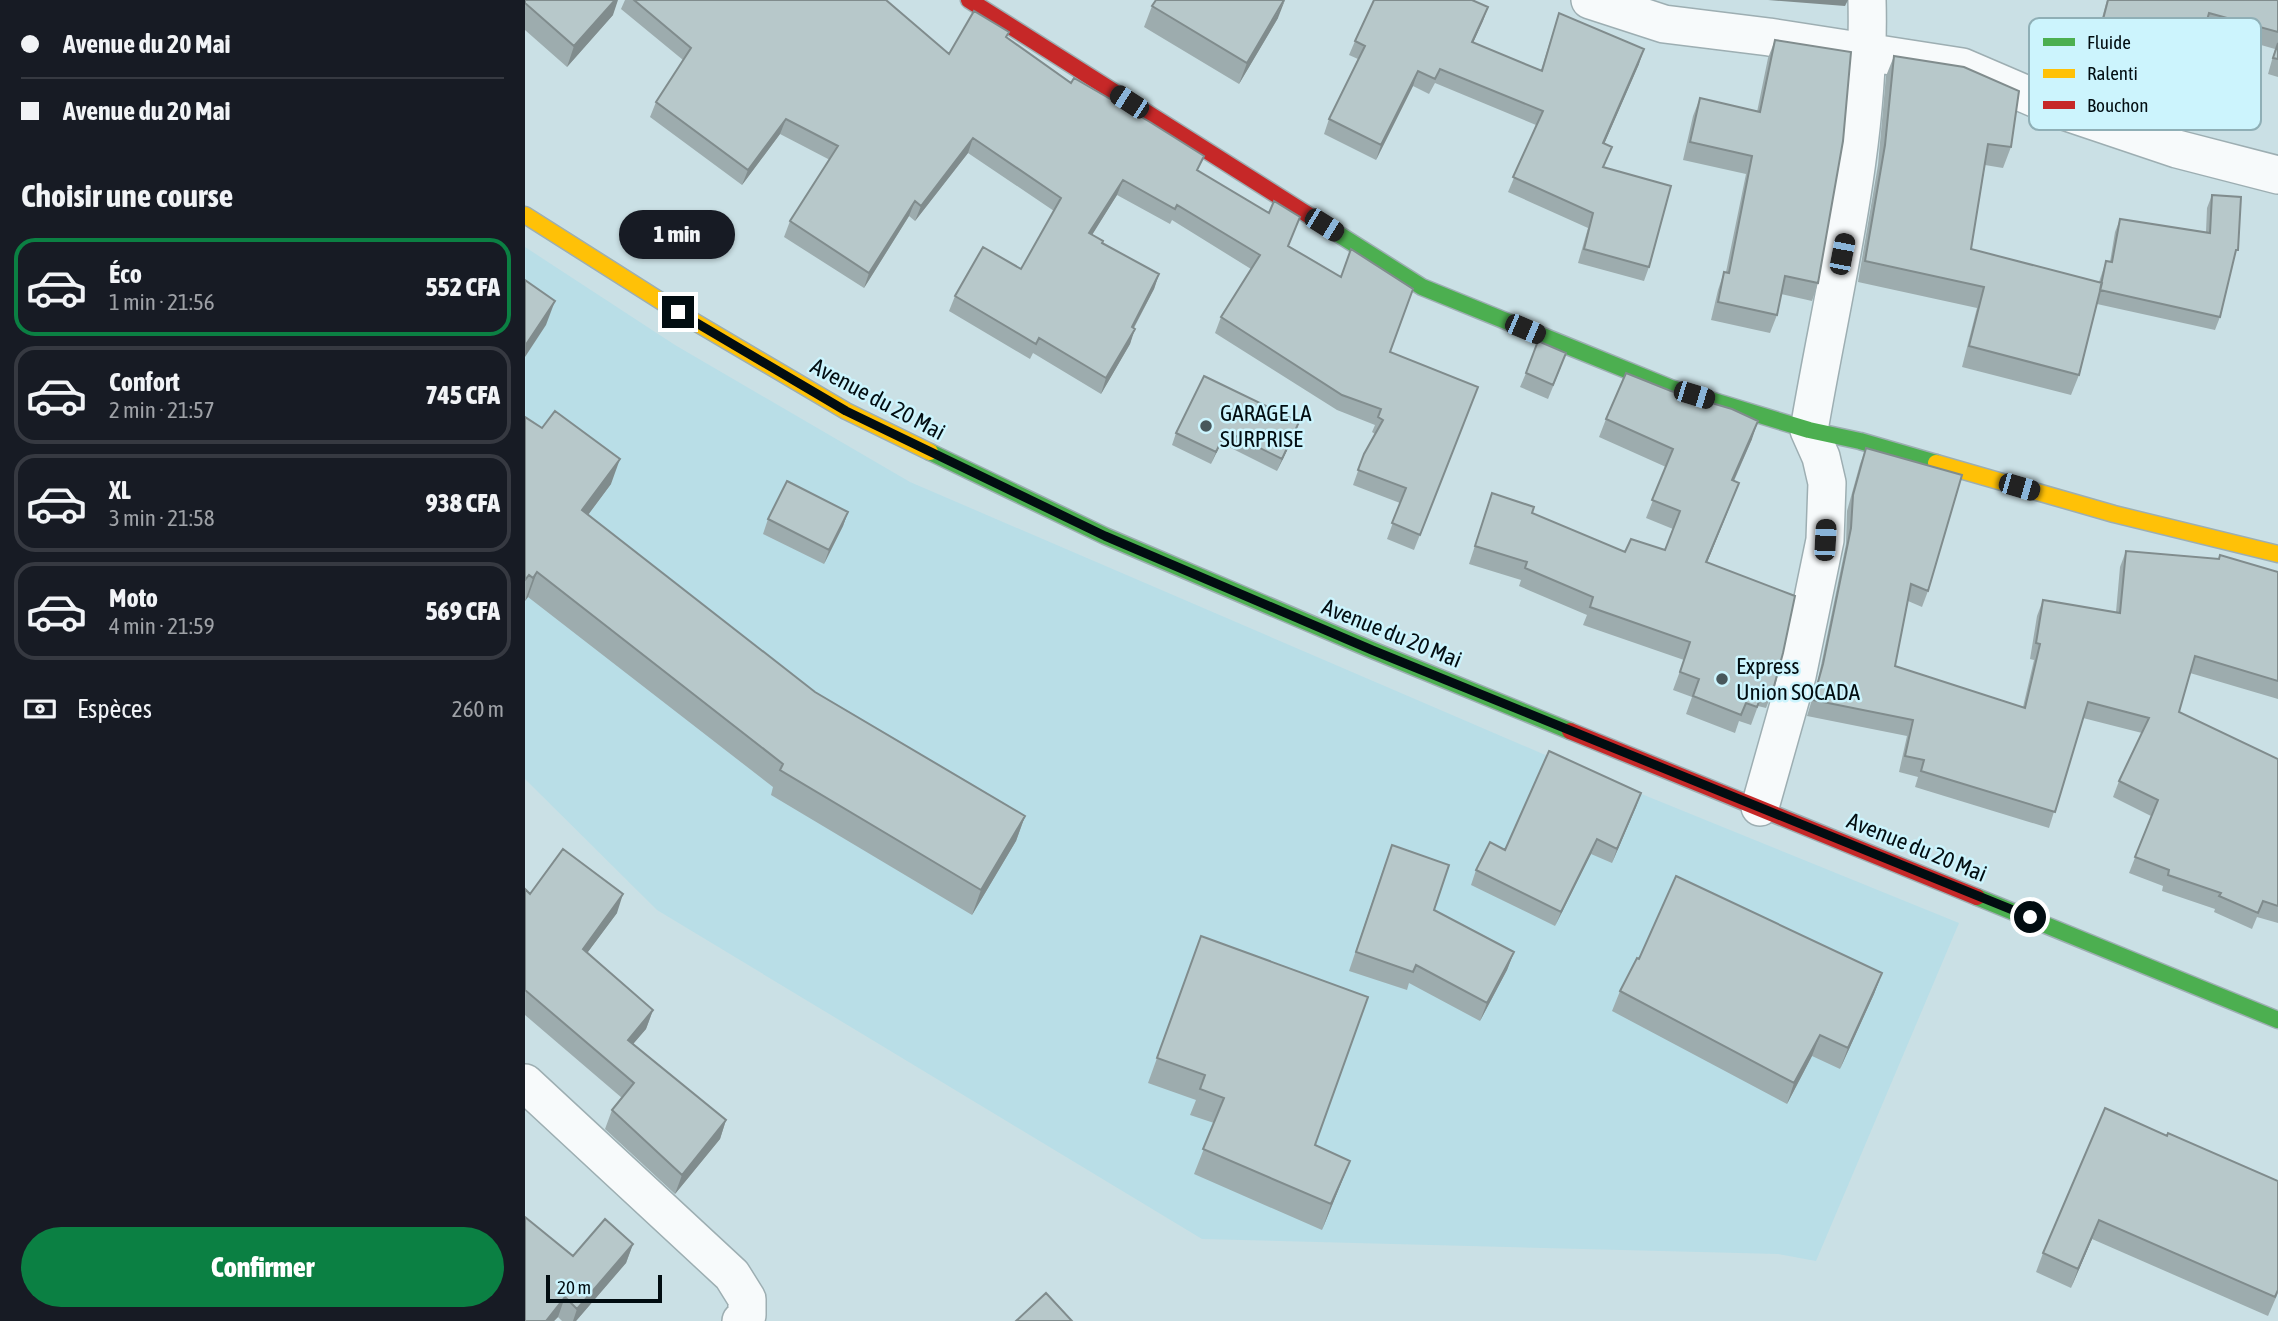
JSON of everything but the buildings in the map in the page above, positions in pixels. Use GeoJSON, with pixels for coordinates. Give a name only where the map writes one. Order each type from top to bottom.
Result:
{"type":"FeatureCollection","features":[{"type":"Feature","properties":{"kind":"main road"},"geometry":{"type":"LineString","coordinates":[[969,0],[1422,288],[1671,388],[1809,430],[1860,441],[2114,514],[2278,554]]}},
{"type":"Feature","properties":{"kind":"main road","name":"Avenue du 20 Mai"},"geometry":{"type":"LineString","coordinates":[[525,215],[678,312],[846,411],[1105,536],[1360,645],[2278,1020]]}},
{"type":"Feature","properties":{"kind":"street"},"geometry":{"type":"LineString","coordinates":[[1590,0],[1664,24],[1962,66],[2029,95]]}},
{"type":"Feature","properties":{"kind":"street"},"geometry":{"type":"LineString","coordinates":[[1760,807],[1797,676],[1825,540],[1827,483],[1821,457],[1809,430],[1851,204],[1869,51],[1867,0]]}},
{"type":"Feature","properties":{"kind":"street"},"geometry":{"type":"LineString","coordinates":[[2121,130],[2177,149],[2278,175]]}},
{"type":"Feature","properties":{"kind":"street"},"geometry":{"type":"LineString","coordinates":[[525,1083],[732,1275],[747,1299],[747,1315],[741,1321]]}},
{"type":"Feature","properties":{"kind":"shaded area"},"geometry":{"type":"Polygon","coordinates":[[[525,247],[675,345],[910,482],[1543,754],[1959,923],[1816,1261],[1778,1254],[1202,1239],[657,910],[525,779],[525,247]]]}},
{"type":"Feature","properties":{"kind":"traffic: fast"},"geometry":{"type":"LineString","coordinates":[[1313,218],[1422,287],[1671,388],[1809,430],[1860,441],[1936,463]]}},
{"type":"Feature","properties":{"kind":"traffic: fast"},"geometry":{"type":"LineString","coordinates":[[930,452],[1105,536],[1570,731]]}},
{"type":"Feature","properties":{"kind":"traffic: fast"},"geometry":{"type":"LineString","coordinates":[[1977,897],[2278,1020]]}},
{"type":"Feature","properties":{"kind":"traffic: slow"},"geometry":{"type":"LineString","coordinates":[[525,215],[678,312],[846,411],[930,452]]}},
{"type":"Feature","properties":{"kind":"traffic: slow"},"geometry":{"type":"LineString","coordinates":[[1936,463],[2114,514],[2278,554]]}},
{"type":"Feature","properties":{"kind":"traffic: jam"},"geometry":{"type":"LineString","coordinates":[[969,0],[1313,218]]}},
{"type":"Feature","properties":{"kind":"traffic: jam"},"geometry":{"type":"LineString","coordinates":[[1570,731],[1977,897]]}},
{"type":"Feature","properties":{"kind":"place","name":"GARAGE LA SURPRISE"},"geometry":{"type":"Point","coordinates":[1206,426]}},
{"type":"Feature","properties":{"kind":"place","name":"Express Union SOCADA"},"geometry":{"type":"Point","coordinates":[1722,679]}},
{"type":"Feature","properties":{"kind":"route"},"geometry":{"type":"LineString","coordinates":[[678,312],[846,411],[1105,536],[1372,650],[2030,917]]}}]}
